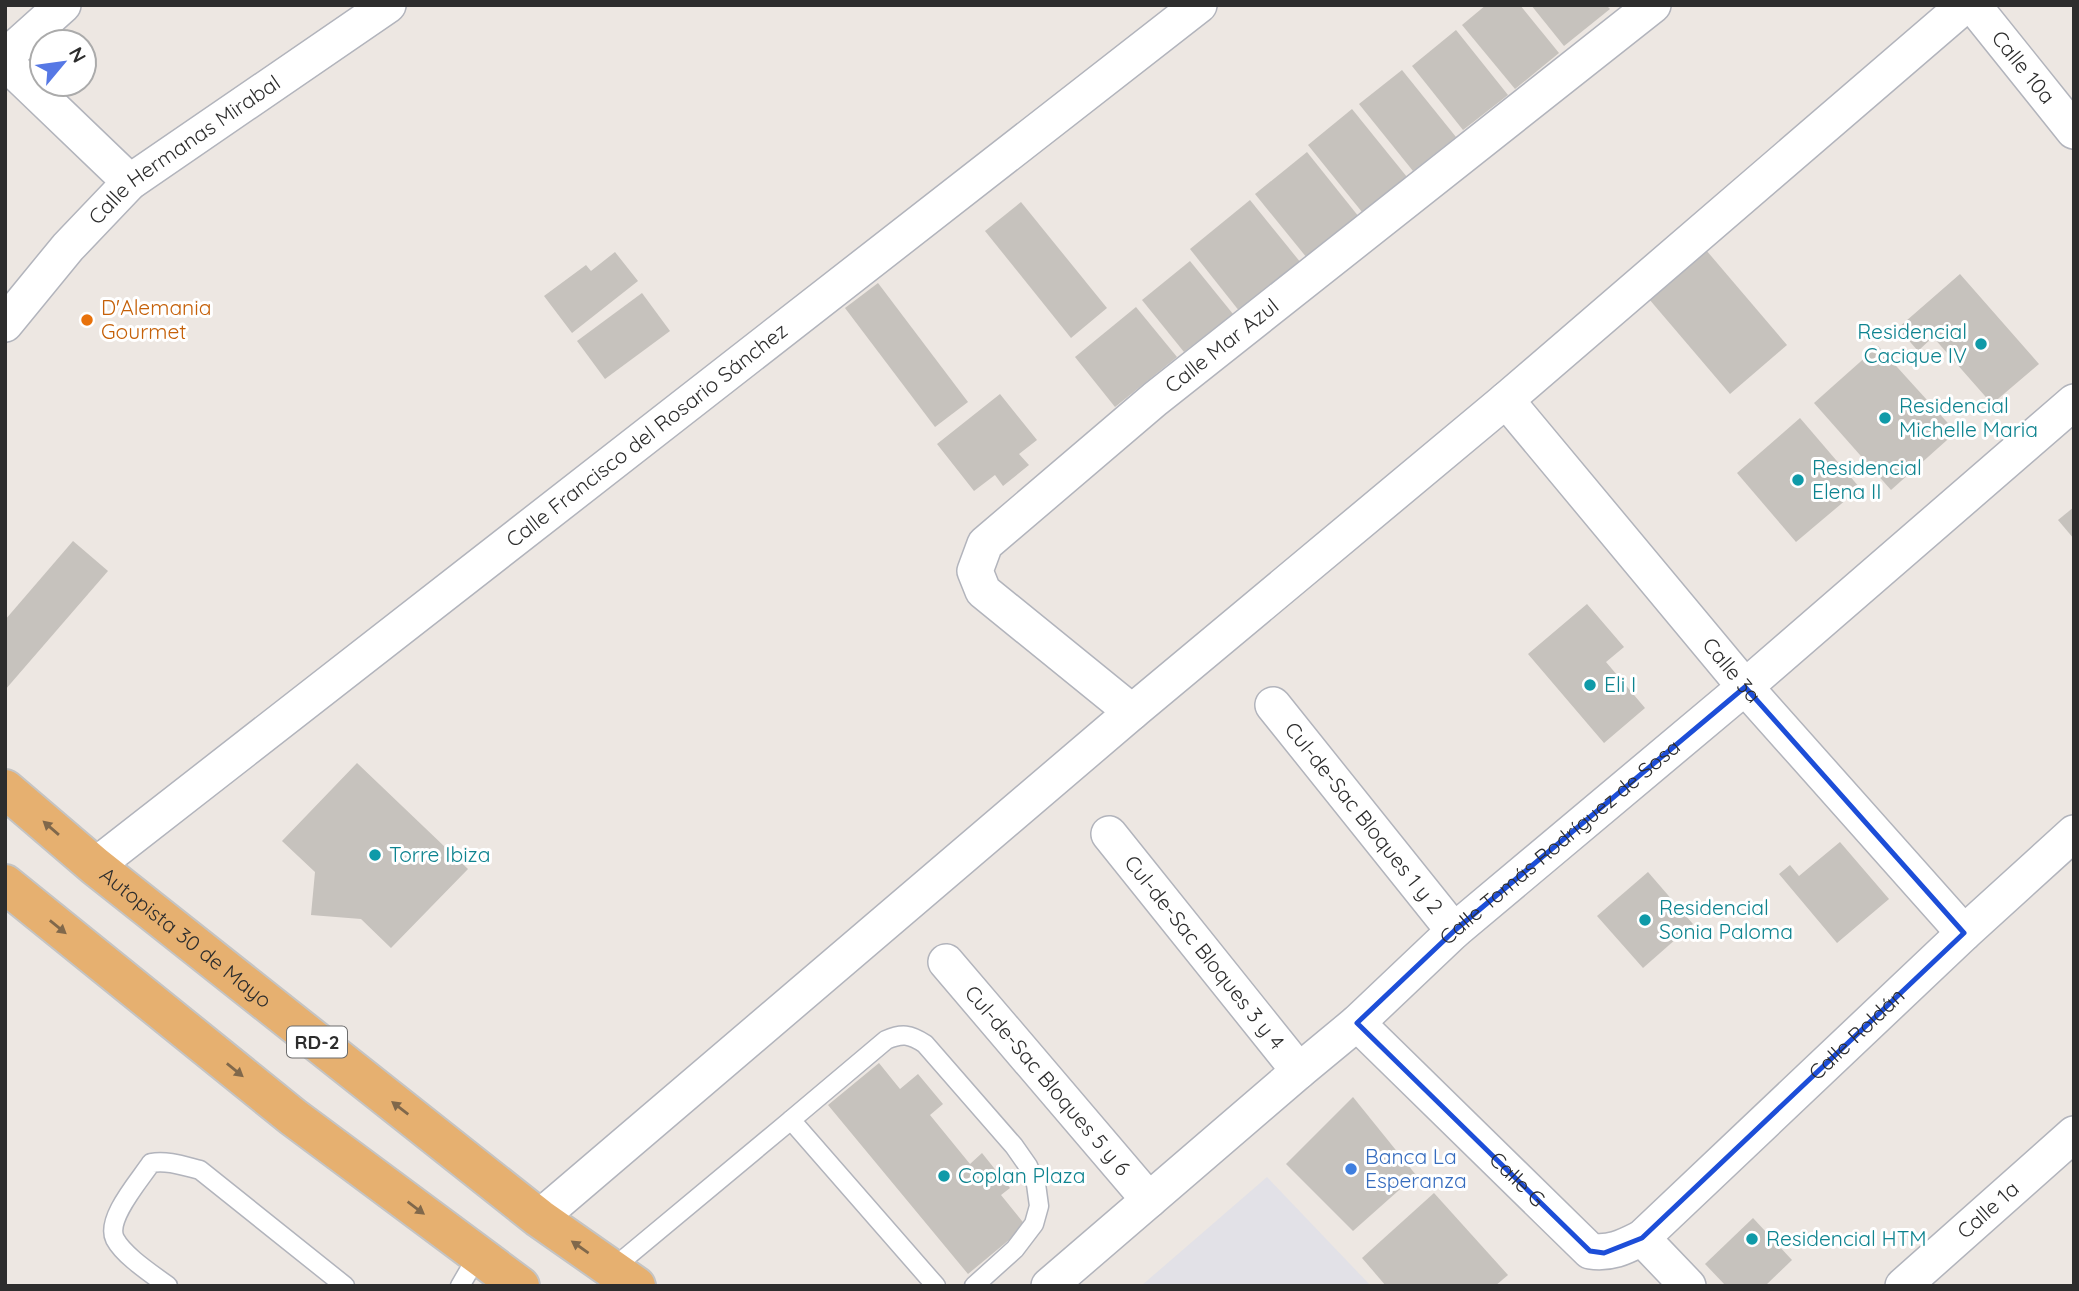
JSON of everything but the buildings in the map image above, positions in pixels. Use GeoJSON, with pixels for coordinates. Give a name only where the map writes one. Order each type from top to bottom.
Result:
{"type":"FeatureCollection","features":[{"type":"Feature","properties":{"kind":"highway","name":"Autopista 30 de Mayo"},"geometry":{"type":"LineString","coordinates":[[5,789],[95,866],[539,1218],[624,1277]]}},
{"type":"Feature","properties":{"kind":"highway"},"geometry":{"type":"LineString","coordinates":[[5,884],[293,1117],[469,1270],[520,1286]]}},
{"type":"Feature","properties":{"kind":"street"},"geometry":{"type":"LineString","coordinates":[[62,5],[5,59],[130,182]]}},
{"type":"Feature","properties":{"kind":"street","name":"Calle Hermanas Mirabal"},"geometry":{"type":"LineString","coordinates":[[5,324],[68,247],[130,182],[388,5]]}},
{"type":"Feature","properties":{"kind":"street","name":"Calle Francisco del Rosario Sánchez"},"geometry":{"type":"LineString","coordinates":[[95,866],[1199,5]]}},
{"type":"Feature","properties":{"kind":"street","name":"Calle Mar Azul"},"geometry":{"type":"LineString","coordinates":[[1132,712],[983,591],[975,571],[985,544],[1155,399],[1653,5]]}},
{"type":"Feature","properties":{"kind":"street"},"geometry":{"type":"LineString","coordinates":[[539,1218],[1132,712],[1506,400],[1965,5]]}},
{"type":"Feature","properties":{"kind":"street","name":"Calle 10a"},"geometry":{"type":"LineString","coordinates":[[1973,5],[2074,131]]}},
{"type":"Feature","properties":{"kind":"street","name":"Calle 3a"},"geometry":{"type":"LineString","coordinates":[[1506,400],[1745,687],[1964,933]]}},
{"type":"Feature","properties":{"kind":"street","name":"Calle Tomás Rodríguez de Sosa"},"geometry":{"type":"LineString","coordinates":[[1049,1286],[1357,1023],[1454,931],[1745,687],[2074,402]]}},
{"type":"Feature","properties":{"kind":"street","name":"Cul-de-Sac Bloques 1 y 2"},"geometry":{"type":"LineString","coordinates":[[1273,705],[1454,931]]}},
{"type":"Feature","properties":{"kind":"street","name":"Calle Roldán"},"geometry":{"type":"LineString","coordinates":[[1642,1238],[1964,933],[2074,833]]}},
{"type":"Feature","properties":{"kind":"street","name":"Cul-de-Sac Bloques 3 y 4"},"geometry":{"type":"LineString","coordinates":[[1110,834],[1299,1071]]}},
{"type":"Feature","properties":{"kind":"street","name":"Cul-de-Sac Bloques 5 y 6"},"geometry":{"type":"LineString","coordinates":[[946,962],[1149,1200]]}},
{"type":"Feature","properties":{"kind":"street","name":"Calle G"},"geometry":{"type":"LineString","coordinates":[[1357,1023],[1590,1251],[1604,1253],[1620,1249],[1642,1238]]}},
{"type":"Feature","properties":{"kind":"street","name":"Calle 1a"},"geometry":{"type":"LineString","coordinates":[[1903,1286],[2074,1133]]}},
{"type":"Feature","properties":{"kind":"street"},"geometry":{"type":"LineString","coordinates":[[1642,1238],[1688,1286]]}},
{"type":"Feature","properties":{"kind":"lane"},"geometry":{"type":"LineString","coordinates":[[624,1277],[791,1120],[886,1040],[899,1034],[912,1035],[925,1044],[1014,1146],[1036,1184],[1039,1206],[1034,1224],[1026,1237],[974,1286]]}},
{"type":"Feature","properties":{"kind":"lane"},"geometry":{"type":"LineString","coordinates":[[791,1120],[936,1286]]}},
{"type":"Feature","properties":{"kind":"lane"},"geometry":{"type":"LineString","coordinates":[[167,1286],[123,1251],[114,1238],[113,1229],[116,1216],[151,1163],[159,1162],[200,1170],[345,1286]]}},
{"type":"Feature","properties":{"kind":"highlighted area"},"geometry":{"type":"Polygon","coordinates":[[[1745,687],[1964,933],[1642,1238],[1604,1253],[1590,1251],[1357,1023],[1454,931],[1745,687]]]}},
{"type":"Feature","properties":{"kind":"shaded area"},"geometry":{"type":"Polygon","coordinates":[[[1267,1177],[1371,1286],[1141,1286],[1267,1177]]]}},
{"type":"Feature","properties":{"kind":"place","name":"D'Alemania Gourmet"},"geometry":{"type":"Point","coordinates":[87,320]}},
{"type":"Feature","properties":{"kind":"place","name":"Residencial Cacique IV"},"geometry":{"type":"Point","coordinates":[1981,344]}},
{"type":"Feature","properties":{"kind":"place","name":"Residencial Michelle Maria"},"geometry":{"type":"Point","coordinates":[1885,418]}},
{"type":"Feature","properties":{"kind":"place","name":"Residencial Elena II"},"geometry":{"type":"Point","coordinates":[1798,480]}},
{"type":"Feature","properties":{"kind":"place","name":"Eli I"},"geometry":{"type":"Point","coordinates":[1590,685]}},
{"type":"Feature","properties":{"kind":"place","name":"Torre Ibiza"},"geometry":{"type":"Point","coordinates":[375,855]}},
{"type":"Feature","properties":{"kind":"place","name":"Residencial Sonia Paloma"},"geometry":{"type":"Point","coordinates":[1645,920]}},
{"type":"Feature","properties":{"kind":"place","name":"Banca La Esperanza"},"geometry":{"type":"Point","coordinates":[1351,1169]}},
{"type":"Feature","properties":{"kind":"place","name":"Coplan Plaza"},"geometry":{"type":"Point","coordinates":[944,1176]}},
{"type":"Feature","properties":{"kind":"place","name":"Residencial HTM"},"geometry":{"type":"Point","coordinates":[1752,1239]}}]}
